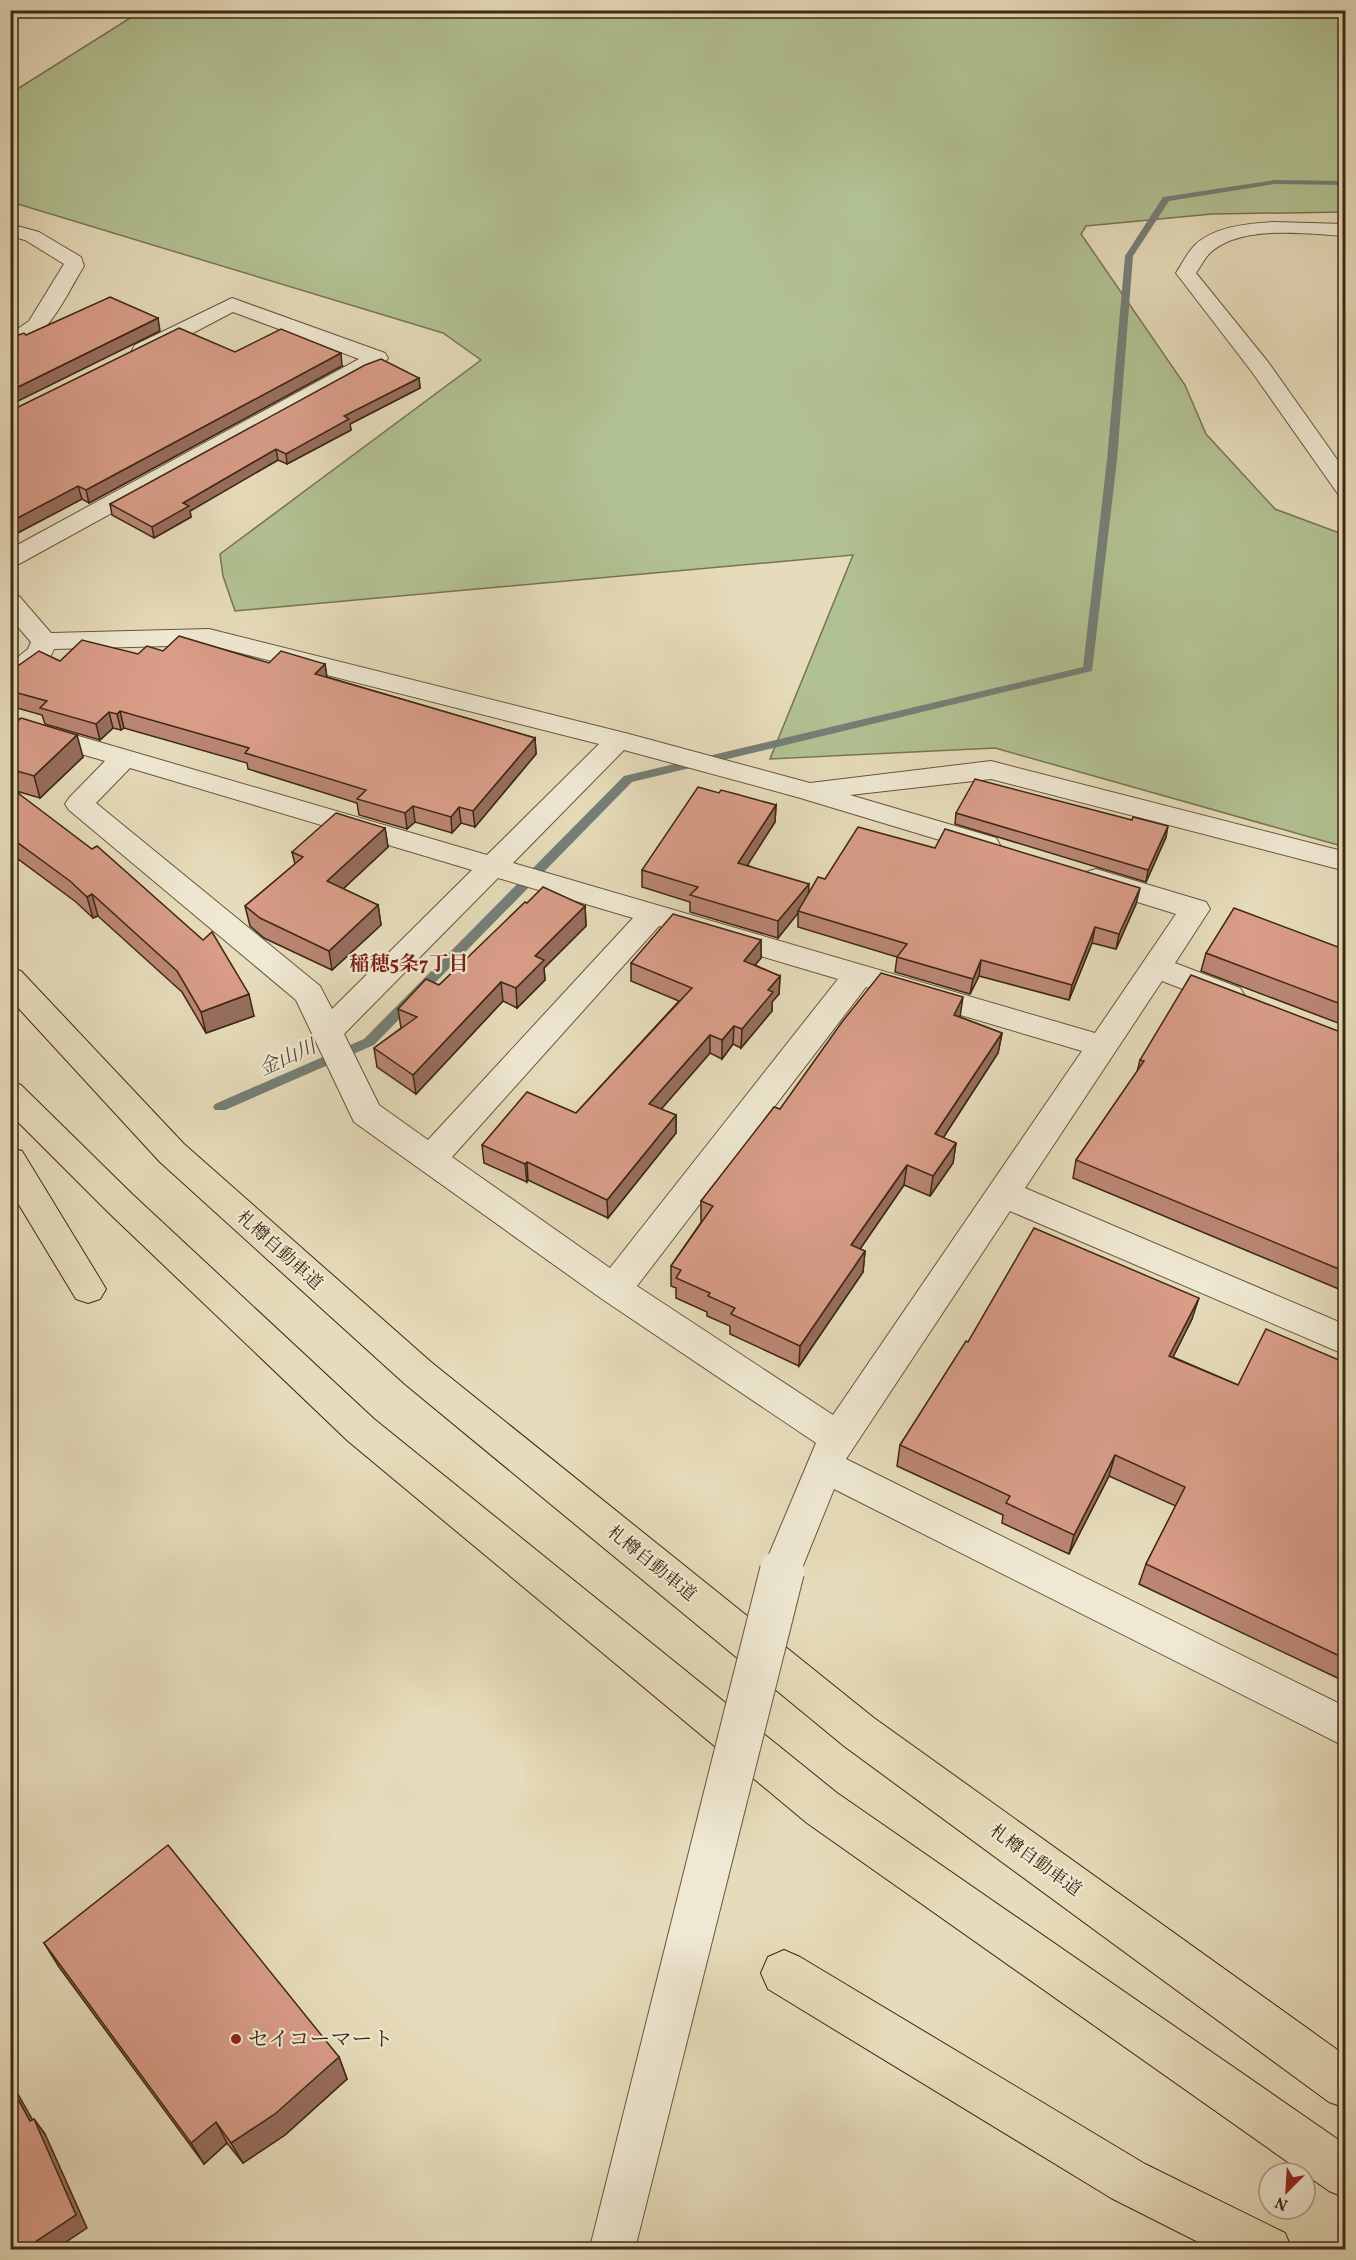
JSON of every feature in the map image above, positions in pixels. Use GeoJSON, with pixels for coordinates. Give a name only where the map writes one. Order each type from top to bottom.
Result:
{"type":"FeatureCollection","features":[{"type":"Feature","properties":{"kind":"highway","name":"札樽自動車道"},"geometry":{"type":"LineString","coordinates":[[10,979],[172,1153],[418,1373],[859,1732],[1346,2085]]}},
{"type":"Feature","properties":{"kind":"highway"},"geometry":{"type":"LineString","coordinates":[[10,1093],[120,1203],[361,1431],[822,1808],[1346,2174]]}},
{"type":"Feature","properties":{"kind":"highway"},"geometry":{"type":"LineString","coordinates":[[10,1160],[88,1289]]}},
{"type":"Feature","properties":{"kind":"highway"},"geometry":{"type":"LineString","coordinates":[[784,1972],[1128,2181],[1268,2250]]}},
{"type":"Feature","properties":{"kind":"street"},"geometry":{"type":"LineString","coordinates":[[1346,230],[1287,227],[1228,234],[1204,248],[1186,273],[1260,367],[1346,489]]}},
{"type":"Feature","properties":{"kind":"street"},"geometry":{"type":"LineString","coordinates":[[10,230],[32,236],[74,261],[74,266],[37,324],[10,345]]}},
{"type":"Feature","properties":{"kind":"street"},"geometry":{"type":"LineString","coordinates":[[10,559],[377,357],[232,304],[127,358]]}},
{"type":"Feature","properties":{"kind":"street"},"geometry":{"type":"LineString","coordinates":[[10,601],[44,641]]}},
{"type":"Feature","properties":{"kind":"street"},"geometry":{"type":"LineString","coordinates":[[44,641],[209,637],[661,751],[807,791],[1012,853]]}},
{"type":"Feature","properties":{"kind":"street"},"geometry":{"type":"LineString","coordinates":[[10,676],[40,653],[44,641]]}},
{"type":"Feature","properties":{"kind":"street"},"geometry":{"type":"LineString","coordinates":[[10,724],[1102,1046]]}},
{"type":"Feature","properties":{"kind":"street"},"geometry":{"type":"LineString","coordinates":[[329,1033],[500,868],[619,740]]}},
{"type":"Feature","properties":{"kind":"street"},"geometry":{"type":"LineString","coordinates":[[125,757],[79,804],[309,994],[366,1113],[614,1289],[831,1452],[1346,1728]]}},
{"type":"Feature","properties":{"kind":"street"},"geometry":{"type":"LineString","coordinates":[[807,791],[991,770],[1346,862]]}},
{"type":"Feature","properties":{"kind":"street"},"geometry":{"type":"LineString","coordinates":[[612,2250],[782,1571],[831,1452],[1002,1193],[1195,909],[1069,871]]}},
{"type":"Feature","properties":{"kind":"street"},"geometry":{"type":"LineString","coordinates":[[430,1160],[654,913]]}},
{"type":"Feature","properties":{"kind":"street"},"geometry":{"type":"LineString","coordinates":[[1156,967],[1256,1006]]}},
{"type":"Feature","properties":{"kind":"street"},"geometry":{"type":"LineString","coordinates":[[614,1289],[859,974]]}},
{"type":"Feature","properties":{"kind":"street"},"geometry":{"type":"LineString","coordinates":[[1002,1193],[1346,1341]]}},
{"type":"Feature","properties":{"kind":"green space"},"geometry":{"type":"Polygon","coordinates":[[[132,11],[1345,11],[1345,212],[1212,214],[1086,226],[1081,234],[1185,385],[1206,434],[1275,509],[1345,535],[1345,847],[995,748],[770,759],[853,555],[235,611],[223,576],[220,554],[481,360],[443,333],[11,202],[11,93],[135,15],[132,11]]]}},
{"type":"Feature","properties":{"kind":"building"},"geometry":{"type":"Polygon","coordinates":[[[110,297],[158,318],[10,391],[10,338],[24,333],[26,335],[110,297]]]}},
{"type":"Feature","properties":{"kind":"building"},"geometry":{"type":"Polygon","coordinates":[[[179,328],[235,352],[281,329],[341,353],[86,490],[78,486],[10,522],[10,411],[179,328]]]}},
{"type":"Feature","properties":{"kind":"building"},"geometry":{"type":"Polygon","coordinates":[[[381,359],[419,378],[344,416],[349,419],[286,454],[276,449],[183,503],[189,506],[152,527],[110,504],[365,365],[381,359]]]}},
{"type":"Feature","properties":{"kind":"building"},"geometry":{"type":"Polygon","coordinates":[[[179,636],[269,663],[281,651],[325,664],[315,674],[535,738],[473,811],[459,807],[451,817],[413,806],[405,813],[357,799],[366,790],[245,753],[249,748],[120,711],[117,714],[109,712],[96,724],[40,708],[47,701],[10,691],[10,667],[19,665],[39,651],[60,661],[82,640],[138,654],[147,646],[163,651],[179,636]]]}},
{"type":"Feature","properties":{"kind":"building"},"geometry":{"type":"Polygon","coordinates":[[[21,718],[77,735],[34,776],[10,769],[10,728],[21,718]]]}},
{"type":"Feature","properties":{"kind":"building"},"geometry":{"type":"Polygon","coordinates":[[[975,779],[1132,820],[1133,817],[1168,826],[1148,870],[956,813],[975,779]]]}},
{"type":"Feature","properties":{"kind":"building"},"geometry":{"type":"Polygon","coordinates":[[[10,787],[92,849],[97,846],[203,940],[212,932],[249,994],[201,1012],[177,971],[92,894],[87,897],[70,881],[10,837],[10,787]]]}},
{"type":"Feature","properties":{"kind":"building"},"geometry":{"type":"Polygon","coordinates":[[[698,787],[719,793],[721,790],[776,805],[738,863],[809,884],[778,921],[690,895],[698,887],[642,870],[698,787]]]}},
{"type":"Feature","properties":{"kind":"building"},"geometry":{"type":"Polygon","coordinates":[[[336,813],[385,828],[327,881],[378,905],[329,951],[260,918],[245,906],[303,857],[292,852],[336,813]]]}},
{"type":"Feature","properties":{"kind":"building"},"geometry":{"type":"Polygon","coordinates":[[[858,827],[935,848],[945,829],[1140,888],[1119,934],[1095,927],[1072,985],[981,960],[973,979],[897,957],[907,944],[798,911],[818,877],[825,879],[858,827]]]}},
{"type":"Feature","properties":{"kind":"building"},"geometry":{"type":"Polygon","coordinates":[[[543,887],[585,906],[535,956],[544,960],[516,988],[501,982],[413,1075],[374,1048],[417,1017],[398,1009],[426,979],[439,985],[543,887]]]}},
{"type":"Feature","properties":{"kind":"building"},"geometry":{"type":"Polygon","coordinates":[[[1234,908],[1346,950],[1346,1006],[1206,953],[1234,908]]]}},
{"type":"Feature","properties":{"kind":"building"},"geometry":{"type":"Polygon","coordinates":[[[673,914],[761,940],[744,961],[780,976],[768,990],[773,992],[742,1029],[734,1026],[722,1040],[710,1035],[649,1104],[676,1115],[607,1200],[527,1162],[525,1164],[482,1145],[527,1092],[576,1113],[692,988],[631,963],[673,914]]]}},
{"type":"Feature","properties":{"kind":"building"},"geometry":{"type":"Polygon","coordinates":[[[881,973],[963,997],[954,1015],[1002,1033],[935,1134],[956,1143],[933,1176],[907,1165],[851,1245],[865,1251],[800,1346],[731,1314],[735,1308],[708,1296],[710,1293],[676,1278],[681,1270],[671,1266],[713,1206],[701,1201],[774,1107],[780,1109],[842,1022],[881,973]]]}},
{"type":"Feature","properties":{"kind":"building"},"geometry":{"type":"Polygon","coordinates":[[[1191,975],[1346,1034],[1346,1272],[1076,1160],[1144,1061],[1140,1060],[1191,975]]]}},
{"type":"Feature","properties":{"kind":"building"},"geometry":{"type":"Polygon","coordinates":[[[1034,1228],[1199,1298],[1169,1356],[1238,1385],[1266,1329],[1346,1363],[1346,1659],[1146,1564],[1185,1487],[1115,1455],[1074,1535],[1006,1503],[1010,1496],[900,1445],[966,1341],[968,1342],[1034,1228]]]}},
{"type":"Feature","properties":{"kind":"building"},"geometry":{"type":"Polygon","coordinates":[[[168,1845],[339,2057],[275,2114],[231,2143],[216,2122],[191,2143],[44,1943],[168,1845]]]}},
{"type":"Feature","properties":{"kind":"building"},"geometry":{"type":"Polygon","coordinates":[[[10,2085],[30,2121],[34,2119],[76,2215],[23,2250],[10,2250],[10,2085]]]}},
{"type":"Feature","properties":{"kind":"waterway","name":"金山川"},"geometry":{"type":"LineString","coordinates":[[220,1107],[369,1042],[628,779],[1088,669],[1112,460],[1129,256],[1166,199],[1275,182],[1346,183]]}},
{"type":"Feature","properties":{"kind":"place","name":"セイコーマート"},"geometry":{"type":"Point","coordinates":[236,2039]}},
{"type":"Feature","properties":{"kind":"district","name":"稲穂5条7丁目"},"geometry":{"type":"Point","coordinates":[409,963]}}]}
